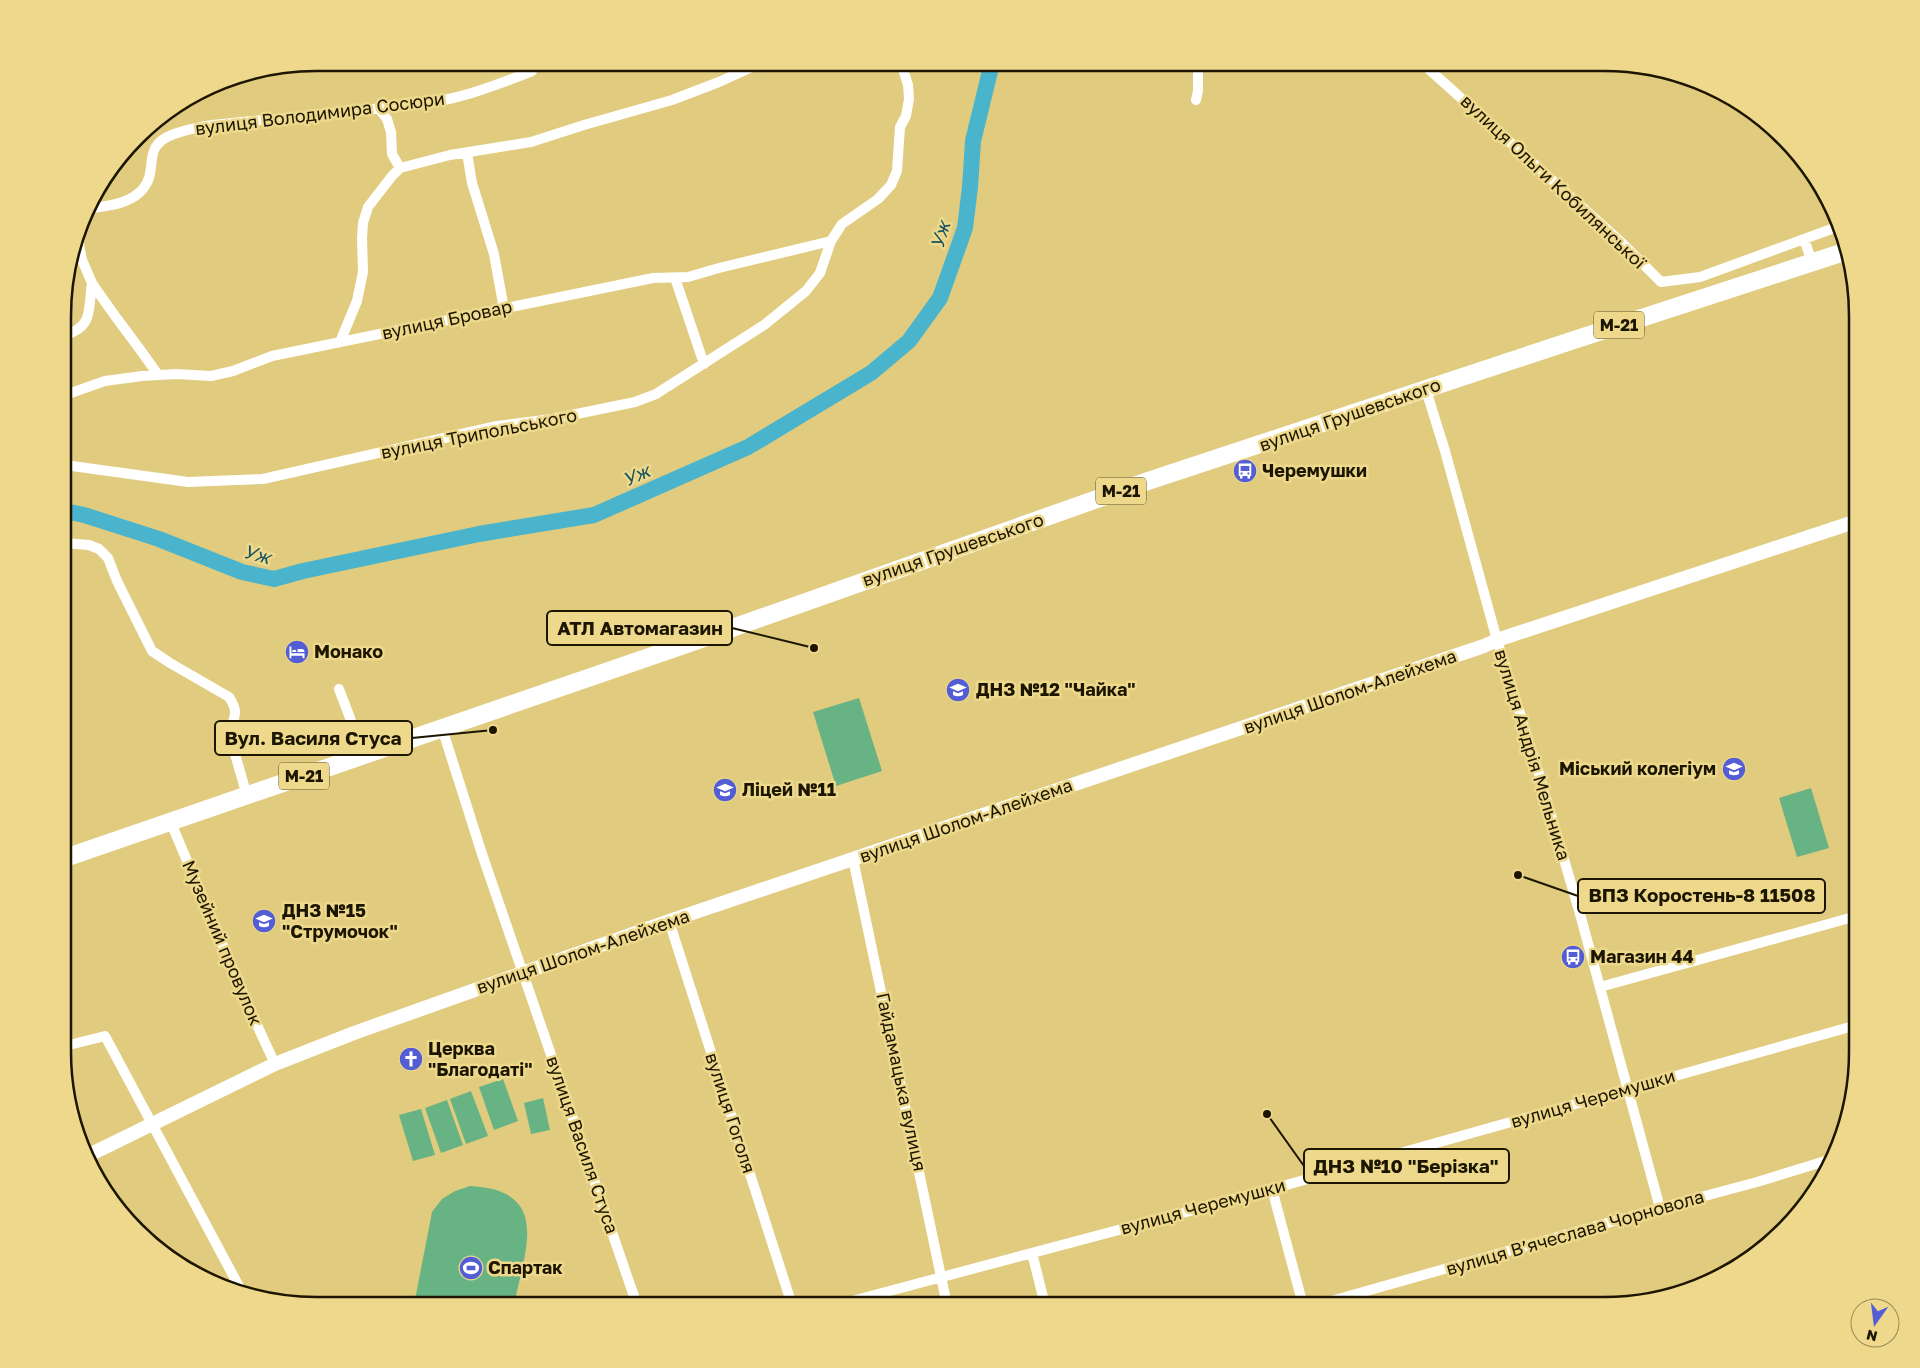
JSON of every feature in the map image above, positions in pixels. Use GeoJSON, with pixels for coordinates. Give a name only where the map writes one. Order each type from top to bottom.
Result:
{"type":"FeatureCollection","features":[{"type":"Feature","properties":{"kind":"highway","name":"вулиця Грушевського"},"geometry":{"type":"LineString","coordinates":[[71,856],[248,796],[1148,481],[1840,253]]}},
{"type":"Feature","properties":{"kind":"street","name":"вулиця Володимира Сосюри"},"geometry":{"type":"LineString","coordinates":[[97,208],[118,204],[141,192],[148,182],[154,148],[164,138],[176,133],[215,125],[379,109],[447,100],[464,96],[521,71]]}},
{"type":"Feature","properties":{"kind":"street"},"geometry":{"type":"LineString","coordinates":[[340,342],[357,301],[363,272],[363,223],[368,207],[400,168],[450,155],[532,142],[672,100],[743,71]]}},
{"type":"Feature","properties":{"kind":"street","name":"вулиця Трипольського"},"geometry":{"type":"LineString","coordinates":[[71,466],[188,482],[263,479],[497,426],[552,419],[635,402],[656,394],[764,325],[806,291],[820,274],[831,241],[842,224],[878,199],[891,185],[897,172],[900,127],[906,116],[909,99],[908,85],[904,71]]}},
{"type":"Feature","properties":{"kind":"street"},"geometry":{"type":"LineString","coordinates":[[1196,100],[1198,71]]}},
{"type":"Feature","properties":{"kind":"street","name":"вулиця Ольги Кобилянської"},"geometry":{"type":"LineString","coordinates":[[1431,71],[1622,243],[1662,282],[1700,277],[1804,239]]}},
{"type":"Feature","properties":{"kind":"street"},"geometry":{"type":"LineString","coordinates":[[379,109],[387,119],[392,154],[400,168]]}},
{"type":"Feature","properties":{"kind":"street"},"geometry":{"type":"LineString","coordinates":[[467,153],[472,183],[494,254],[504,309]]}},
{"type":"Feature","properties":{"kind":"street"},"geometry":{"type":"LineString","coordinates":[[1812,262],[1804,239],[1832,229]]}},
{"type":"Feature","properties":{"kind":"street","name":"вулиця Бровар"},"geometry":{"type":"LineString","coordinates":[[71,393],[104,381],[158,375],[211,376],[233,371],[272,356],[653,278],[688,277],[831,241]]}},
{"type":"Feature","properties":{"kind":"street"},"geometry":{"type":"LineString","coordinates":[[80,252],[92,283],[113,316],[138,346],[158,375]]}},
{"type":"Feature","properties":{"kind":"street"},"geometry":{"type":"LineString","coordinates":[[675,278],[704,364]]}},
{"type":"Feature","properties":{"kind":"street"},"geometry":{"type":"LineString","coordinates":[[71,332],[79,329],[88,318],[92,283]]}},
{"type":"Feature","properties":{"kind":"street","name":"вулиця Андрія Мельника"},"geometry":{"type":"LineString","coordinates":[[1426,390],[1497,640],[1542,783],[1600,986],[1660,1208]]}},
{"type":"Feature","properties":{"kind":"street","name":"вулиця Шолом-Алейхема"},"geometry":{"type":"LineString","coordinates":[[94,1154],[275,1064],[354,1033],[523,972],[1497,640],[1849,524]]}},
{"type":"Feature","properties":{"kind":"street"},"geometry":{"type":"LineString","coordinates":[[71,544],[89,545],[99,549],[108,558],[117,582],[152,651],[170,664],[229,697],[234,704],[236,712],[234,723],[229,733],[248,796]]}},
{"type":"Feature","properties":{"kind":"street"},"geometry":{"type":"LineString","coordinates":[[338,689],[350,718],[361,756]]}},
{"type":"Feature","properties":{"kind":"street","name":"вулиця Василя Стуса"},"geometry":{"type":"LineString","coordinates":[[442,728],[468,810],[634,1297]]}},
{"type":"Feature","properties":{"kind":"street","name":"Музейний провулок"},"geometry":{"type":"LineString","coordinates":[[171,822],[251,1012],[275,1064]]}},
{"type":"Feature","properties":{"kind":"street","name":"Гайдамацька вулиця"},"geometry":{"type":"LineString","coordinates":[[853,859],[946,1297]]}},
{"type":"Feature","properties":{"kind":"street"},"geometry":{"type":"LineString","coordinates":[[1600,986],[1849,918]]}},
{"type":"Feature","properties":{"kind":"street","name":"вулиця Гоголя"},"geometry":{"type":"LineString","coordinates":[[669,921],[789,1297]]}},
{"type":"Feature","properties":{"kind":"street","name":"вулиця Черемушки"},"geometry":{"type":"LineString","coordinates":[[867,1297],[1272,1189],[1849,1026]]}},
{"type":"Feature","properties":{"kind":"street"},"geometry":{"type":"LineString","coordinates":[[71,1044],[105,1036],[238,1284]]}},
{"type":"Feature","properties":{"kind":"street","name":"вулиця Вʼячеслава Чорновола"},"geometry":{"type":"LineString","coordinates":[[1345,1297],[1822,1162]]}},
{"type":"Feature","properties":{"kind":"street"},"geometry":{"type":"LineString","coordinates":[[1272,1189],[1301,1297]]}},
{"type":"Feature","properties":{"kind":"street"},"geometry":{"type":"LineString","coordinates":[[1032,1253],[1043,1297]]}},
{"type":"Feature","properties":{"kind":"green space"},"geometry":{"type":"Polygon","coordinates":[[[859,698],[882,771],[836,786],[813,712],[859,698]]]}},
{"type":"Feature","properties":{"kind":"green space"},"geometry":{"type":"Polygon","coordinates":[[[1811,788],[1829,848],[1797,857],[1779,798],[1811,788]]]}},
{"type":"Feature","properties":{"kind":"green space"},"geometry":{"type":"Polygon","coordinates":[[[503,1079],[518,1121],[494,1130],[479,1087],[503,1079]]]}},
{"type":"Feature","properties":{"kind":"green space"},"geometry":{"type":"Polygon","coordinates":[[[471,1091],[488,1136],[466,1144],[450,1099],[471,1091]]]}},
{"type":"Feature","properties":{"kind":"green space"},"geometry":{"type":"Polygon","coordinates":[[[543,1098],[550,1130],[531,1134],[524,1103],[543,1098]]]}},
{"type":"Feature","properties":{"kind":"green space"},"geometry":{"type":"Polygon","coordinates":[[[447,1100],[463,1145],[441,1153],[425,1108],[447,1100]]]}},
{"type":"Feature","properties":{"kind":"green space"},"geometry":{"type":"Polygon","coordinates":[[[421,1109],[435,1155],[413,1161],[399,1115],[421,1109]]]}},
{"type":"Feature","properties":{"kind":"green space","name":"Спартак"},"geometry":{"type":"Polygon","coordinates":[[[470,1186],[496,1190],[513,1199],[523,1211],[527,1226],[527,1244],[516,1297],[416,1297],[432,1212],[442,1199],[455,1191],[470,1186]]]}},
{"type":"Feature","properties":{"kind":"waterway","name":"Уж"},"geometry":{"type":"LineString","coordinates":[[71,512],[159,539],[242,572],[274,579],[303,571],[479,534],[594,515],[748,447],[871,373],[909,341],[940,298],[965,228],[973,141],[990,71]]}},
{"type":"Feature","properties":{"kind":"place","name":"Черемушки"},"geometry":{"type":"Point","coordinates":[1245,471]}},
{"type":"Feature","properties":{"kind":"place","name":"АТЛ Автомагазин"},"geometry":{"type":"Point","coordinates":[814,648]}},
{"type":"Feature","properties":{"kind":"place","name":"Монако"},"geometry":{"type":"Point","coordinates":[297,652]}},
{"type":"Feature","properties":{"kind":"place","name":"ДНЗ №12 \"Чайка\""},"geometry":{"type":"Point","coordinates":[958,690]}},
{"type":"Feature","properties":{"kind":"place","name":"Вул. Василя Стуса"},"geometry":{"type":"Point","coordinates":[493,730]}},
{"type":"Feature","properties":{"kind":"place","name":"Міський колегіум"},"geometry":{"type":"Point","coordinates":[1734,769]}},
{"type":"Feature","properties":{"kind":"place","name":"Ліцей №11"},"geometry":{"type":"Point","coordinates":[725,790]}},
{"type":"Feature","properties":{"kind":"place","name":"ВПЗ Коростень-8 11508"},"geometry":{"type":"Point","coordinates":[1518,875]}},
{"type":"Feature","properties":{"kind":"place","name":"ДНЗ №15 \"Струмочок\""},"geometry":{"type":"Point","coordinates":[264,921]}},
{"type":"Feature","properties":{"kind":"place","name":"Магазин 44"},"geometry":{"type":"Point","coordinates":[1573,957]}},
{"type":"Feature","properties":{"kind":"place","name":"Церква \"Благодаті\""},"geometry":{"type":"Point","coordinates":[411,1059]}},
{"type":"Feature","properties":{"kind":"place","name":"ДНЗ №10 \"Берізка\""},"geometry":{"type":"Point","coordinates":[1267,1114]}},
{"type":"Feature","properties":{"kind":"place","name":"Спартак"},"geometry":{"type":"Point","coordinates":[471,1268]}}]}
